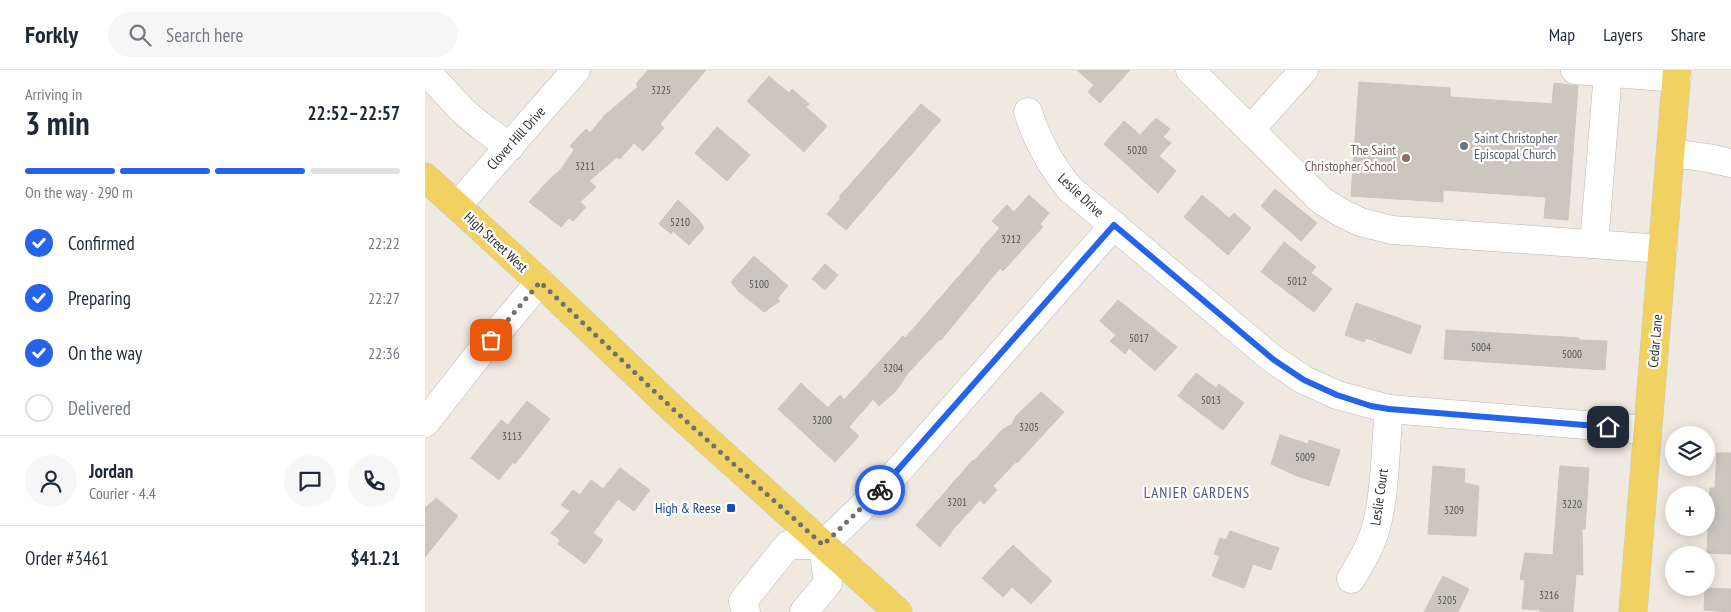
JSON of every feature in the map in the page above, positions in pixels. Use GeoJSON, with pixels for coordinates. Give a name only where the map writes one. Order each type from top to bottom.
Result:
{"type":"FeatureCollection","features":[{"type":"Feature","properties":{"kind":"main road","name":"Cedar Lane"},"geometry":{"type":"LineString","coordinates":[[1633,612],[1677,74]]}},
{"type":"Feature","properties":{"kind":"main road","name":"High Street West"},"geometry":{"type":"LineString","coordinates":[[425,177],[540,282],[674,410],[898,612]]}},
{"type":"Feature","properties":{"kind":"street"},"geometry":{"type":"LineString","coordinates":[[425,70],[464,112],[510,146]]}},
{"type":"Feature","properties":{"kind":"street","name":"Clover Hill Drive"},"geometry":{"type":"LineString","coordinates":[[457,206],[576,70]]}},
{"type":"Feature","properties":{"kind":"street"},"geometry":{"type":"LineString","coordinates":[[1190,70],[1321,200],[1360,222],[1391,230],[1663,249]]}},
{"type":"Feature","properties":{"kind":"street"},"geometry":{"type":"LineString","coordinates":[[1250,130],[1304,70]]}},
{"type":"Feature","properties":{"kind":"street"},"geometry":{"type":"LineString","coordinates":[[1575,70],[1608,73],[1677,74]]}},
{"type":"Feature","properties":{"kind":"street"},"geometry":{"type":"LineString","coordinates":[[1594,244],[1608,73]]}},
{"type":"Feature","properties":{"kind":"street","name":"Leslie Drive"},"geometry":{"type":"LineString","coordinates":[[1028,112],[1038,140],[1055,170],[1070,189],[1274,360],[1304,380],[1337,395],[1371,406],[1389,409],[1647,430]]}},
{"type":"Feature","properties":{"kind":"street"},"geometry":{"type":"LineString","coordinates":[[1671,154],[1709,158],[1731,163]]}},
{"type":"Feature","properties":{"kind":"street"},"geometry":{"type":"LineString","coordinates":[[746,612],[743,601],[788,545],[823,545],[892,478],[1114,225]]}},
{"type":"Feature","properties":{"kind":"street"},"geometry":{"type":"LineString","coordinates":[[425,423],[479,354],[540,282]]}},
{"type":"Feature","properties":{"kind":"street","name":"Leslie Court"},"geometry":{"type":"LineString","coordinates":[[1351,579],[1367,551],[1380,510],[1389,409]]}},
{"type":"Feature","properties":{"kind":"street"},"geometry":{"type":"LineString","coordinates":[[804,612],[828,583],[823,545]]}},
{"type":"Feature","properties":{"kind":"building"},"geometry":{"type":"Polygon","coordinates":[[[648,70],[706,70],[660,124],[664,128],[643,151],[634,143],[620,159],[617,157],[589,181],[596,187],[580,202],[586,207],[573,221],[569,218],[561,227],[529,202],[562,168],[574,150],[570,146],[586,129],[590,133],[605,115],[638,87],[636,84],[648,70]]]}},
{"type":"Feature","properties":{"kind":"building"},"geometry":{"type":"Polygon","coordinates":[[[1077,70],[1130,70],[1100,103],[1088,92],[1094,85],[1077,70]]]}},
{"type":"Feature","properties":{"kind":"building"},"geometry":{"type":"Polygon","coordinates":[[[769,76],[789,93],[792,89],[809,104],[806,107],[827,126],[804,152],[747,101],[769,76]]]}},
{"type":"Feature","properties":{"kind":"building","name":"Saint Christopher Episcopal Church"},"geometry":{"type":"Polygon","coordinates":[[[1359,82],[1450,88],[1450,97],[1552,104],[1554,83],[1578,86],[1568,220],[1544,218],[1546,197],[1443,190],[1443,202],[1351,196],[1359,82]]]}},
{"type":"Feature","properties":{"kind":"building"},"geometry":{"type":"Polygon","coordinates":[[[921,104],[941,120],[846,230],[827,214],[841,198],[839,197],[921,104]]]}},
{"type":"Feature","properties":{"kind":"building"},"geometry":{"type":"Polygon","coordinates":[[[1156,118],[1170,129],[1163,137],[1171,143],[1159,156],[1176,171],[1158,193],[1104,144],[1124,121],[1140,135],[1156,118]]]}},
{"type":"Feature","properties":{"kind":"building"},"geometry":{"type":"Polygon","coordinates":[[[717,127],[750,155],[727,181],[695,153],[717,127]]]}},
{"type":"Feature","properties":{"kind":"building"},"geometry":{"type":"Polygon","coordinates":[[[1275,189],[1317,223],[1301,241],[1261,206],[1275,189]]]}},
{"type":"Feature","properties":{"kind":"building"},"geometry":{"type":"Polygon","coordinates":[[[1029,195],[1049,213],[1040,224],[1043,227],[1003,271],[1000,268],[941,340],[909,372],[895,392],[879,406],[873,399],[849,427],[859,436],[835,462],[778,409],[801,383],[828,408],[840,395],[844,400],[903,336],[905,338],[981,251],[1000,228],[992,221],[1007,205],[1014,212],[1029,195]]]}},
{"type":"Feature","properties":{"kind":"building"},"geometry":{"type":"Polygon","coordinates":[[[1202,195],[1229,218],[1234,213],[1251,228],[1228,255],[1184,217],[1202,195]]]}},
{"type":"Feature","properties":{"kind":"building"},"geometry":{"type":"Polygon","coordinates":[[[678,200],[699,220],[704,228],[689,245],[673,231],[671,234],[659,224],[678,200]]]}},
{"type":"Feature","properties":{"kind":"building"},"geometry":{"type":"Polygon","coordinates":[[[1284,242],[1316,267],[1311,273],[1332,289],[1314,312],[1261,272],[1284,242]]]}},
{"type":"Feature","properties":{"kind":"building"},"geometry":{"type":"Polygon","coordinates":[[[754,256],[788,286],[777,299],[780,301],[764,312],[738,291],[731,282],[754,256]]]}},
{"type":"Feature","properties":{"kind":"building"},"geometry":{"type":"Polygon","coordinates":[[[825,264],[838,275],[825,290],[812,279],[825,264]]]}},
{"type":"Feature","properties":{"kind":"building"},"geometry":{"type":"Polygon","coordinates":[[[1118,300],[1177,347],[1155,371],[1129,348],[1125,354],[1110,341],[1116,335],[1100,321],[1118,300]]]}},
{"type":"Feature","properties":{"kind":"building"},"geometry":{"type":"Polygon","coordinates":[[[1356,303],[1421,326],[1411,354],[1366,338],[1364,342],[1345,335],[1356,303]]]}},
{"type":"Feature","properties":{"kind":"building"},"geometry":{"type":"Polygon","coordinates":[[[1446,330],[1607,341],[1605,370],[1444,359],[1446,330]]]}},
{"type":"Feature","properties":{"kind":"building"},"geometry":{"type":"Polygon","coordinates":[[[1196,373],[1216,388],[1219,384],[1244,403],[1223,430],[1178,396],[1196,373]]]}},
{"type":"Feature","properties":{"kind":"building"},"geometry":{"type":"Polygon","coordinates":[[[1041,392],[1064,412],[993,486],[997,490],[984,504],[980,500],[955,527],[940,547],[916,525],[973,460],[1002,430],[1012,424],[1016,416],[1041,392]]]}},
{"type":"Feature","properties":{"kind":"building"},"geometry":{"type":"Polygon","coordinates":[[[527,401],[550,419],[515,464],[513,462],[499,480],[471,458],[501,420],[508,425],[527,401]]]}},
{"type":"Feature","properties":{"kind":"building"},"geometry":{"type":"Polygon","coordinates":[[[1280,435],[1308,444],[1309,440],[1340,450],[1329,486],[1297,476],[1271,464],[1280,435]]]}},
{"type":"Feature","properties":{"kind":"building"},"geometry":{"type":"Polygon","coordinates":[[[1717,453],[1731,453],[1731,554],[1715,553],[1715,546],[1707,546],[1708,536],[1715,536],[1717,453]]]}},
{"type":"Feature","properties":{"kind":"building"},"geometry":{"type":"Polygon","coordinates":[[[1433,466],[1465,469],[1464,483],[1479,486],[1476,536],[1428,534],[1433,466]]]}},
{"type":"Feature","properties":{"kind":"building"},"geometry":{"type":"Polygon","coordinates":[[[1560,466],[1589,468],[1585,529],[1582,529],[1583,575],[1576,574],[1573,612],[1540,612],[1540,610],[1522,609],[1525,580],[1520,579],[1525,553],[1553,555],[1560,466]]]}},
{"type":"Feature","properties":{"kind":"building"},"geometry":{"type":"Polygon","coordinates":[[[620,468],[650,490],[634,511],[618,499],[593,533],[603,540],[585,564],[558,544],[560,540],[551,533],[570,511],[561,505],[573,490],[580,495],[591,480],[603,489],[620,468]]]}},
{"type":"Feature","properties":{"kind":"building"},"geometry":{"type":"Polygon","coordinates":[[[436,498],[458,516],[425,557],[425,508],[436,498]]]}},
{"type":"Feature","properties":{"kind":"building"},"geometry":{"type":"Polygon","coordinates":[[[1230,531],[1279,548],[1271,570],[1253,564],[1244,588],[1212,576],[1220,556],[1214,554],[1220,538],[1226,540],[1230,531]]]}},
{"type":"Feature","properties":{"kind":"building"},"geometry":{"type":"Polygon","coordinates":[[[1013,545],[1052,581],[1031,604],[1012,587],[1003,597],[982,578],[1013,545]]]}},
{"type":"Feature","properties":{"kind":"building"},"geometry":{"type":"Polygon","coordinates":[[[1443,576],[1469,589],[1458,612],[1424,612],[1443,576]]]}},
{"type":"Feature","properties":{"kind":"building"},"geometry":{"type":"Polygon","coordinates":[[[1715,588],[1731,589],[1731,612],[1704,610],[1705,596],[1715,596],[1715,588]]]}},
{"type":"Feature","properties":{"kind":"way so far"},"geometry":{"type":"LineString","coordinates":[[491,340],[540,282],[674,410],[823,545],[880,490]]}},
{"type":"Feature","properties":{"kind":"place","name":"Saint Christopher Episcopal Church"},"geometry":{"type":"Point","coordinates":[1464,146]}},
{"type":"Feature","properties":{"kind":"place","name":"The Saint Christopher School"},"geometry":{"type":"Point","coordinates":[1406,158]}},
{"type":"Feature","properties":{"kind":"place","name":"High & Reese"},"geometry":{"type":"Point","coordinates":[731,508]}},
{"type":"Feature","properties":{"kind":"district","name":"LANIER GARDENS"},"geometry":{"type":"Point","coordinates":[1197,493]}},
{"type":"Feature","properties":{"kind":"route"},"geometry":{"type":"LineString","coordinates":[[880,490],[1114,225],[1274,360],[1304,380],[1337,395],[1371,406],[1389,409],[1608,427]]}}]}
